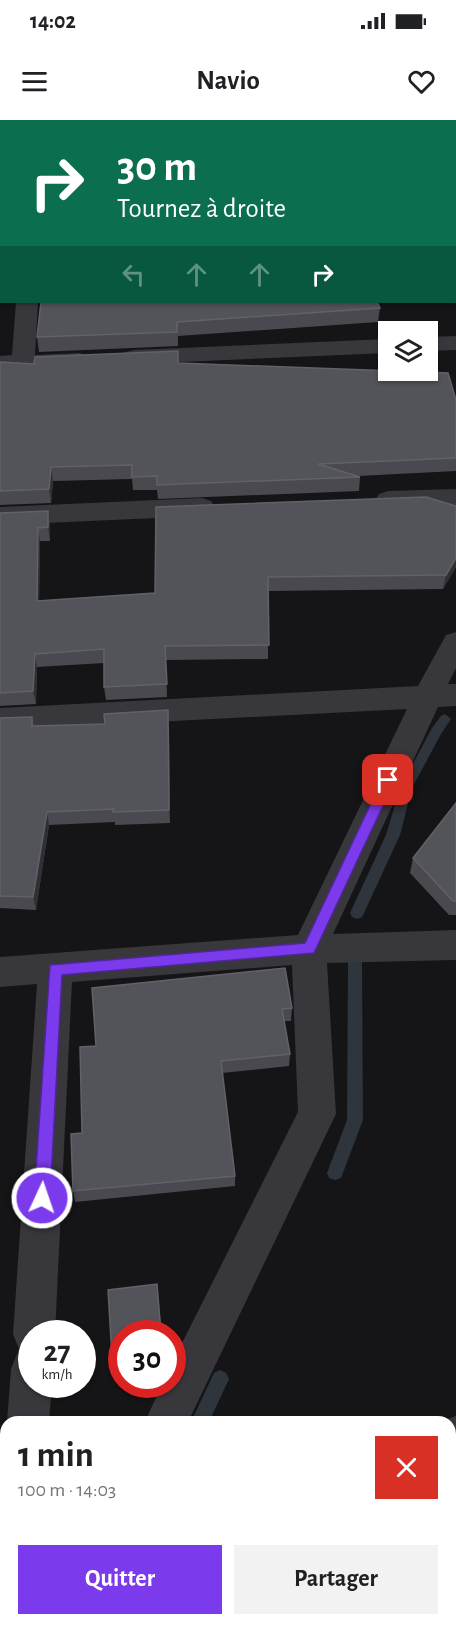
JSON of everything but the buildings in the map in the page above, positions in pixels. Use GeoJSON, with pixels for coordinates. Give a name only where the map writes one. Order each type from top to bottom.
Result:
{"type":"FeatureCollection","features":[{"type":"Feature","properties":{"kind":"street"},"geometry":{"type":"LineString","coordinates":[[27,303],[12,363],[378,346]]}},
{"type":"Feature","properties":{"kind":"street"},"geometry":{"type":"LineString","coordinates":[[438,344],[456,343]]}},
{"type":"Feature","properties":{"kind":"street"},"geometry":{"type":"LineString","coordinates":[[369,500],[456,498]]}},
{"type":"Feature","properties":{"kind":"street"},"geometry":{"type":"LineString","coordinates":[[0,516],[227,506]]}},
{"type":"Feature","properties":{"kind":"street"},"geometry":{"type":"LineString","coordinates":[[169,1416],[317,1114],[309,949],[442,695],[456,642]]}},
{"type":"Feature","properties":{"kind":"street"},"geometry":{"type":"LineString","coordinates":[[0,719],[442,695]]}},
{"type":"Feature","properties":{"kind":"street"},"geometry":{"type":"LineString","coordinates":[[0,972],[309,949],[456,945]]}},
{"type":"Feature","properties":{"kind":"street"},"geometry":{"type":"LineString","coordinates":[[35,1320],[55,969]]}},
{"type":"Feature","properties":{"kind":"street"},"geometry":{"type":"LineString","coordinates":[[28,1416],[30,1398]]}},
{"type":"Feature","properties":{"kind":"waterway"},"geometry":{"type":"LineString","coordinates":[[357,913],[393,835],[406,788],[436,731],[445,719]]}},
{"type":"Feature","properties":{"kind":"waterway"},"geometry":{"type":"LineString","coordinates":[[335,1173],[355,1120],[355,960]]}},
{"type":"Feature","properties":{"kind":"waterway"},"geometry":{"type":"LineString","coordinates":[[203,1416],[220,1379]]}},
{"type":"Feature","properties":{"kind":"route"},"geometry":{"type":"LineString","coordinates":[[42,1198],[55,969],[309,949],[388,780]]}}]}
